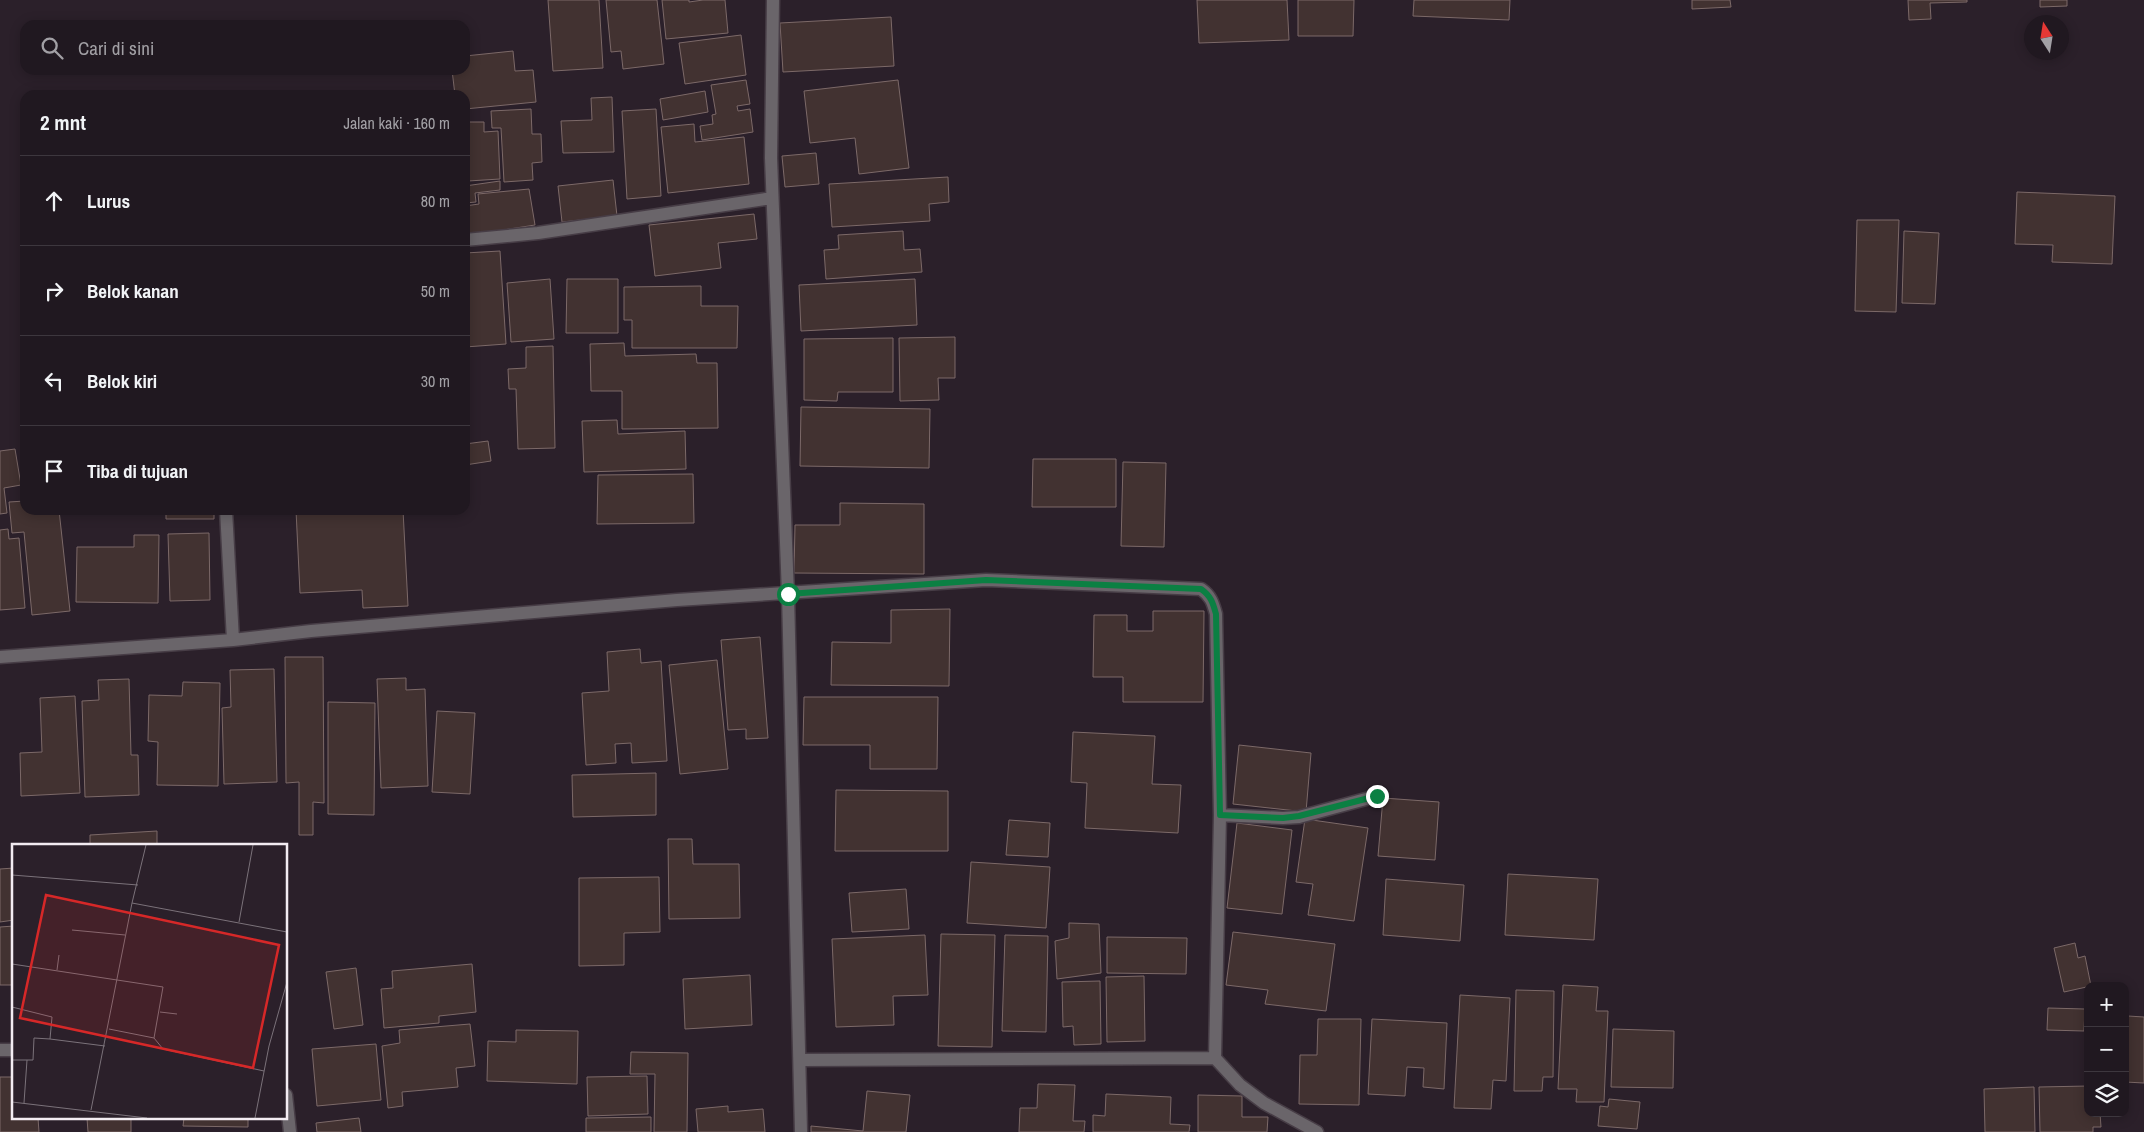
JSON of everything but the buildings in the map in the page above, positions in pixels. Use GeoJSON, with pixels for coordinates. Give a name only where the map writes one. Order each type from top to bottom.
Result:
{"type":"FeatureCollection","features":[{"type":"Feature","properties":{"kind":"street"},"geometry":{"type":"LineString","coordinates":[[773,0],[772,198],[788,594],[801,1060],[801,1132]]}},
{"type":"Feature","properties":{"kind":"street"},"geometry":{"type":"LineString","coordinates":[[470,240],[538,233],[772,198]]}},
{"type":"Feature","properties":{"kind":"street"},"geometry":{"type":"LineString","coordinates":[[226,515],[234,640]]}},
{"type":"Feature","properties":{"kind":"street"},"geometry":{"type":"LineString","coordinates":[[0,657],[234,640],[311,631],[667,601],[986,580],[1201,589],[1212,600],[1216,614],[1220,815],[1215,1058],[1240,1085],[1264,1103],[1317,1132]]}},
{"type":"Feature","properties":{"kind":"street"},"geometry":{"type":"LineString","coordinates":[[1220,815],[1283,818],[1299,816],[1377,796]]}},
{"type":"Feature","properties":{"kind":"street"},"geometry":{"type":"LineString","coordinates":[[801,1060],[1215,1058]]}},
{"type":"Feature","properties":{"kind":"street"},"geometry":{"type":"LineString","coordinates":[[288,1114],[290,1132]]}},
{"type":"Feature","properties":{"kind":"route"},"geometry":{"type":"LineString","coordinates":[[788,594],[986,580],[1201,589],[1212,600],[1216,614],[1220,815],[1283,818],[1299,816],[1377,796]]}}]}
